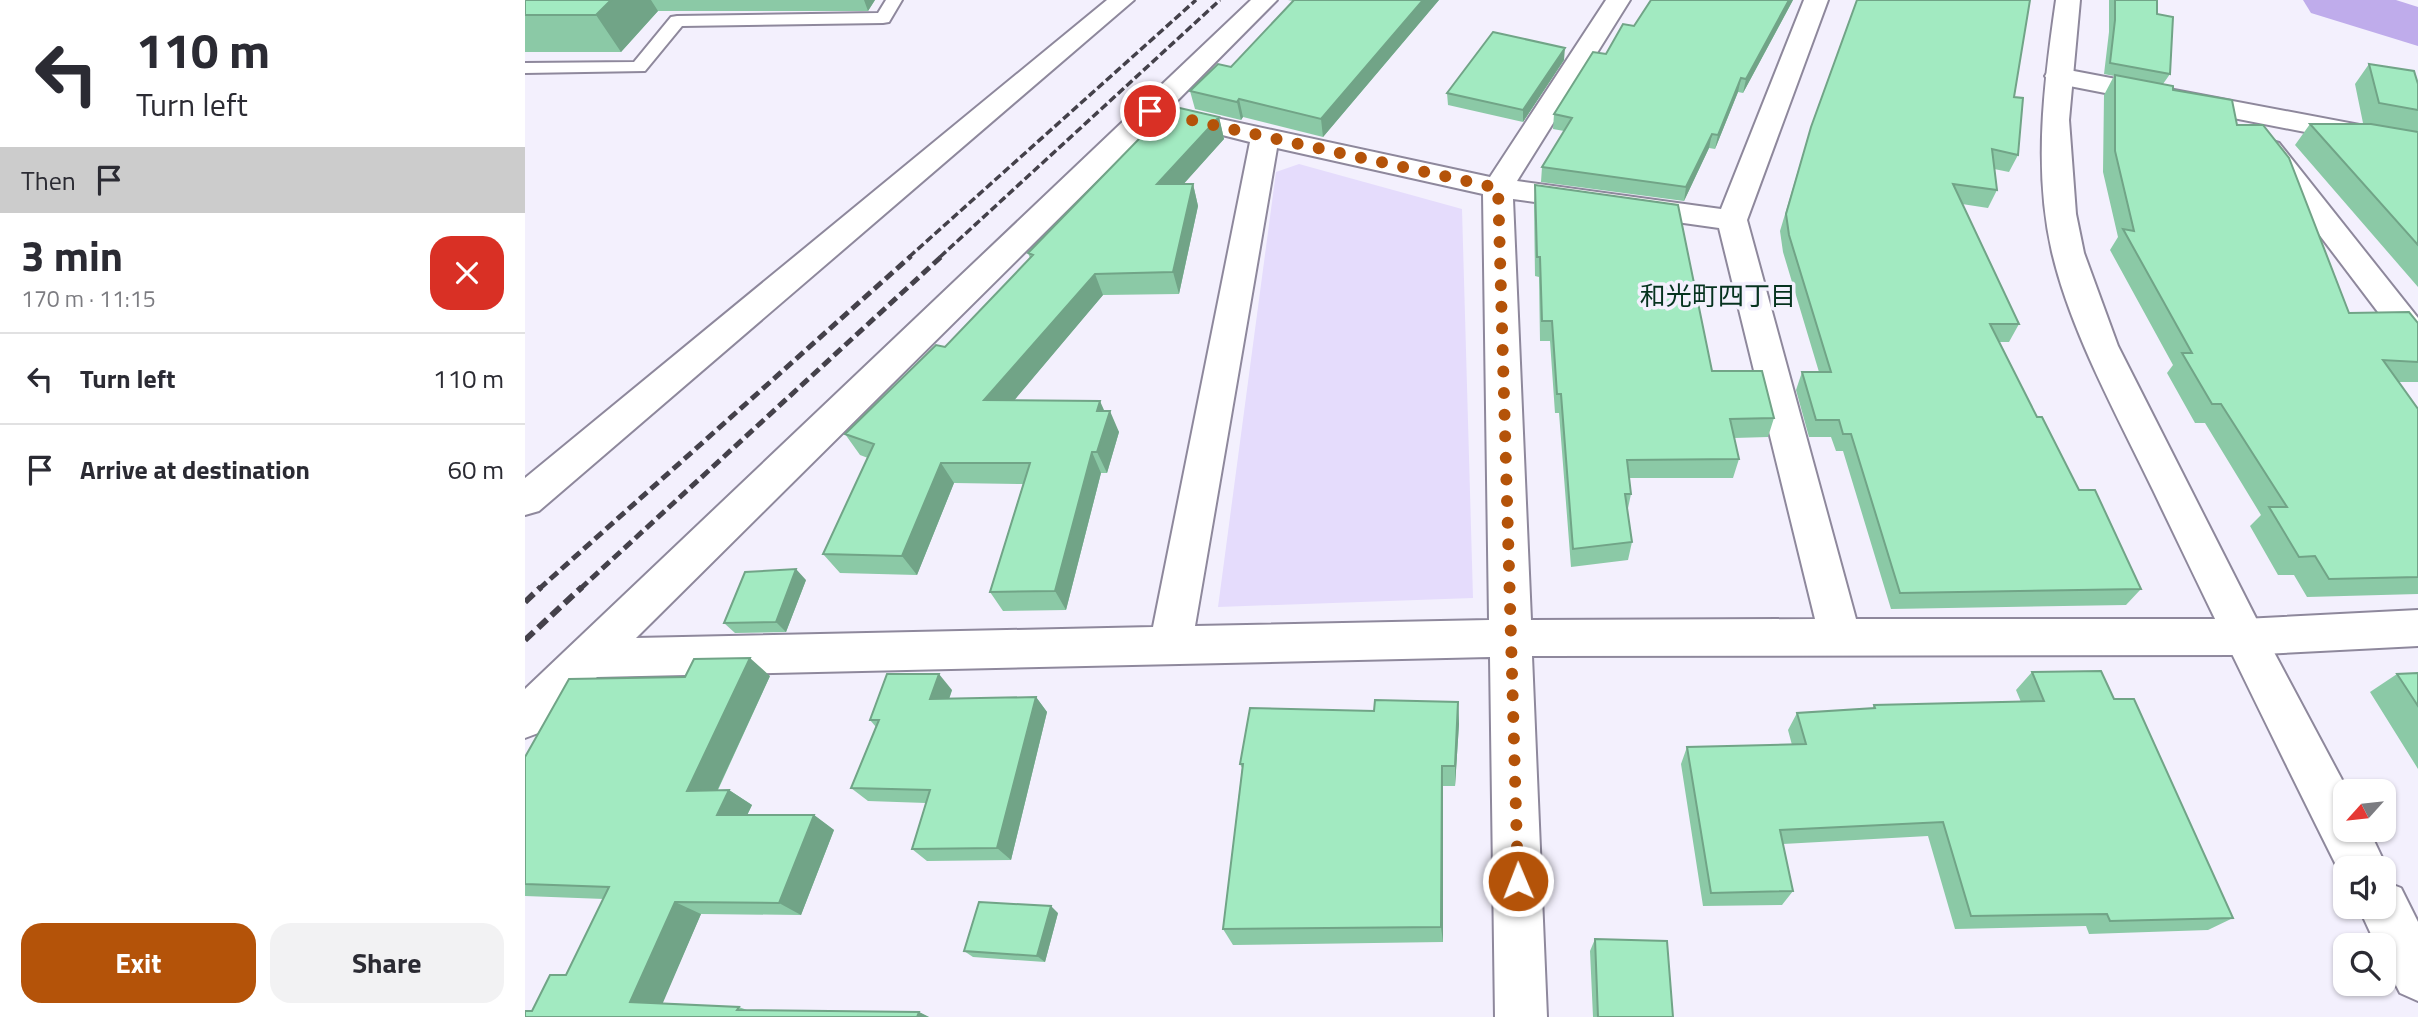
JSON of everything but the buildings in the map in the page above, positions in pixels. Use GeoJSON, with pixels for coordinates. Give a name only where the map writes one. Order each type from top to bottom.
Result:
{"type":"FeatureCollection","features":[{"type":"Feature","properties":{"kind":"street"},"geometry":{"type":"LineString","coordinates":[[525,500],[1122,0]]}},
{"type":"Feature","properties":{"kind":"street"},"geometry":{"type":"LineString","coordinates":[[525,718],[1265,0]]}},
{"type":"Feature","properties":{"kind":"street"},"geometry":{"type":"LineString","coordinates":[[1521,1017],[1498,188],[1618,0]]}},
{"type":"Feature","properties":{"kind":"street"},"geometry":{"type":"LineString","coordinates":[[1816,0],[1732,220],[1840,636]]}},
{"type":"Feature","properties":{"kind":"street"},"geometry":{"type":"LineString","coordinates":[[2068,0],[2058,76],[2057,160],[2061,214],[2068,253],[2101,346],[2244,637],[2357,856]]}},
{"type":"Feature","properties":{"kind":"street"},"geometry":{"type":"LineString","coordinates":[[2058,76],[2238,108],[2418,145]]}},
{"type":"Feature","properties":{"kind":"street"},"geometry":{"type":"LineString","coordinates":[[2238,108],[2418,341]]}},
{"type":"Feature","properties":{"kind":"street"},"geometry":{"type":"LineString","coordinates":[[1150,111],[1498,188],[1732,220]]}},
{"type":"Feature","properties":{"kind":"street"},"geometry":{"type":"LineString","coordinates":[[1170,646],[1265,137]]}},
{"type":"Feature","properties":{"kind":"street"},"geometry":{"type":"LineString","coordinates":[[586,658],[1512,638],[2244,637],[2418,628]]}},
{"type":"Feature","properties":{"kind":"street"},"geometry":{"type":"LineString","coordinates":[[2390,919],[2418,975]]}},
{"type":"Feature","properties":{"kind":"lane"},"geometry":{"type":"LineString","coordinates":[[525,68],[639,67],[677,21],[883,18],[894,0]]}},
{"type":"Feature","properties":{"kind":"shaded area"},"geometry":{"type":"Polygon","coordinates":[[[1299,164],[1462,209],[1473,598],[1218,607],[1276,172],[1299,164]]]}},
{"type":"Feature","properties":{"kind":"waterway"},"geometry":{"type":"LineString","coordinates":[[2333,0],[2418,27]]}},
{"type":"Feature","properties":{"kind":"railway"},"geometry":{"type":"LineString","coordinates":[[909,257],[1196,0]]}},
{"type":"Feature","properties":{"kind":"railway"},"geometry":{"type":"LineString","coordinates":[[940,257],[1220,0]]}},
{"type":"Feature","properties":{"kind":"railway"},"geometry":{"type":"LineString","coordinates":[[539,589],[911,256]]}},
{"type":"Feature","properties":{"kind":"railway"},"geometry":{"type":"LineString","coordinates":[[580,589],[942,256]]}},
{"type":"Feature","properties":{"kind":"railway"},"geometry":{"type":"LineString","coordinates":[[525,602],[541,587]]}},
{"type":"Feature","properties":{"kind":"railway"},"geometry":{"type":"LineString","coordinates":[[525,640],[582,587]]}},
{"type":"Feature","properties":{"kind":"district","name":"和光町四丁目"},"geometry":{"type":"Point","coordinates":[1718,296]}},
{"type":"Feature","properties":{"kind":"route"},"geometry":{"type":"LineString","coordinates":[[1150,111],[1498,188],[1518,881]]}}]}
